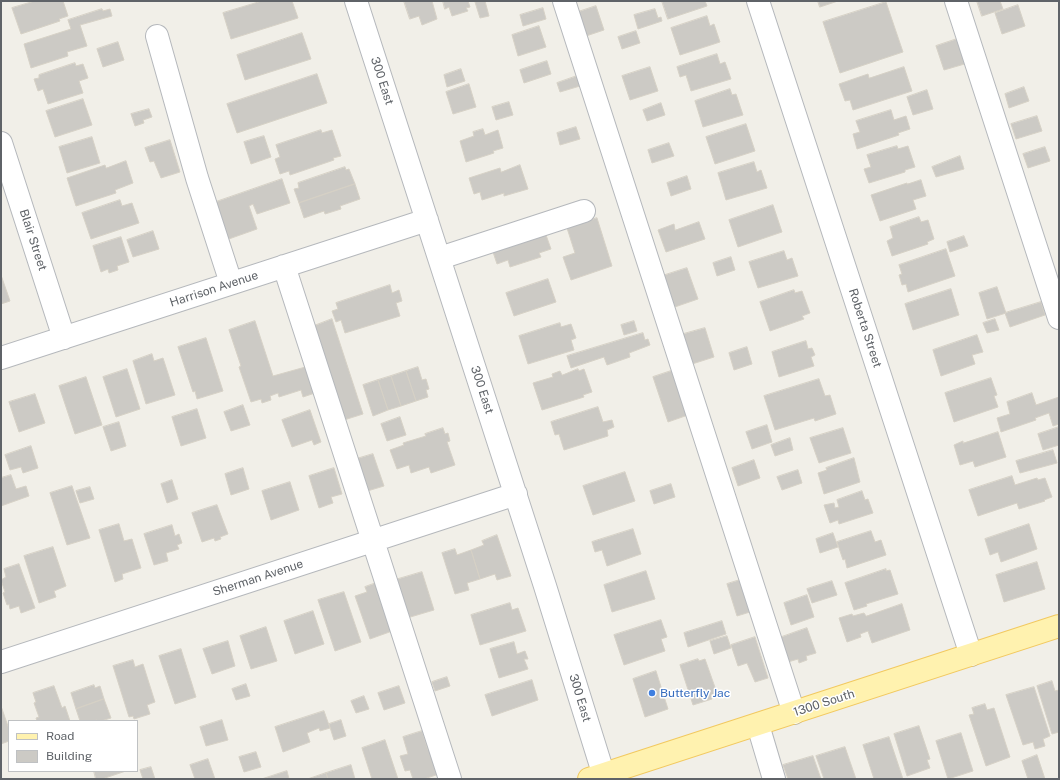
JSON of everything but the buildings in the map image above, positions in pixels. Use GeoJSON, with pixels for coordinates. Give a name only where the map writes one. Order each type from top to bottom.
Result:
{"type":"FeatureCollection","features":[{"type":"Feature","properties":{"kind":"main road","name":"1300 South"},"geometry":{"type":"LineString","coordinates":[[599,778],[1059,626]]}},
{"type":"Feature","properties":{"kind":"street","name":"300 East"},"geometry":{"type":"LineString","coordinates":[[356,1],[516,494],[599,778]]}},
{"type":"Feature","properties":{"kind":"street"},"geometry":{"type":"LineString","coordinates":[[564,1],[794,713]]}},
{"type":"Feature","properties":{"kind":"street","name":"Roberta Street"},"geometry":{"type":"LineString","coordinates":[[758,1],[971,655]]}},
{"type":"Feature","properties":{"kind":"street"},"geometry":{"type":"LineString","coordinates":[[956,1],[1059,318]]}},
{"type":"Feature","properties":{"kind":"street"},"geometry":{"type":"LineString","coordinates":[[157,36],[196,178],[231,284]]}},
{"type":"Feature","properties":{"kind":"street","name":"Blair Street"},"geometry":{"type":"LineString","coordinates":[[1,143],[64,338]]}},
{"type":"Feature","properties":{"kind":"street"},"geometry":{"type":"LineString","coordinates":[[440,258],[584,211]]}},
{"type":"Feature","properties":{"kind":"street","name":"Harrison Avenue"},"geometry":{"type":"LineString","coordinates":[[1,358],[427,220]]}},
{"type":"Feature","properties":{"kind":"street"},"geometry":{"type":"LineString","coordinates":[[284,266],[450,779]]}},
{"type":"Feature","properties":{"kind":"street","name":"Sherman Avenue"},"geometry":{"type":"LineString","coordinates":[[1,662],[516,494]]}},
{"type":"Feature","properties":{"kind":"street"},"geometry":{"type":"LineString","coordinates":[[758,725],[774,779]]}},
{"type":"Feature","properties":{"kind":"place","name":"Butterfly Jac"},"geometry":{"type":"Point","coordinates":[652,693]}}]}
